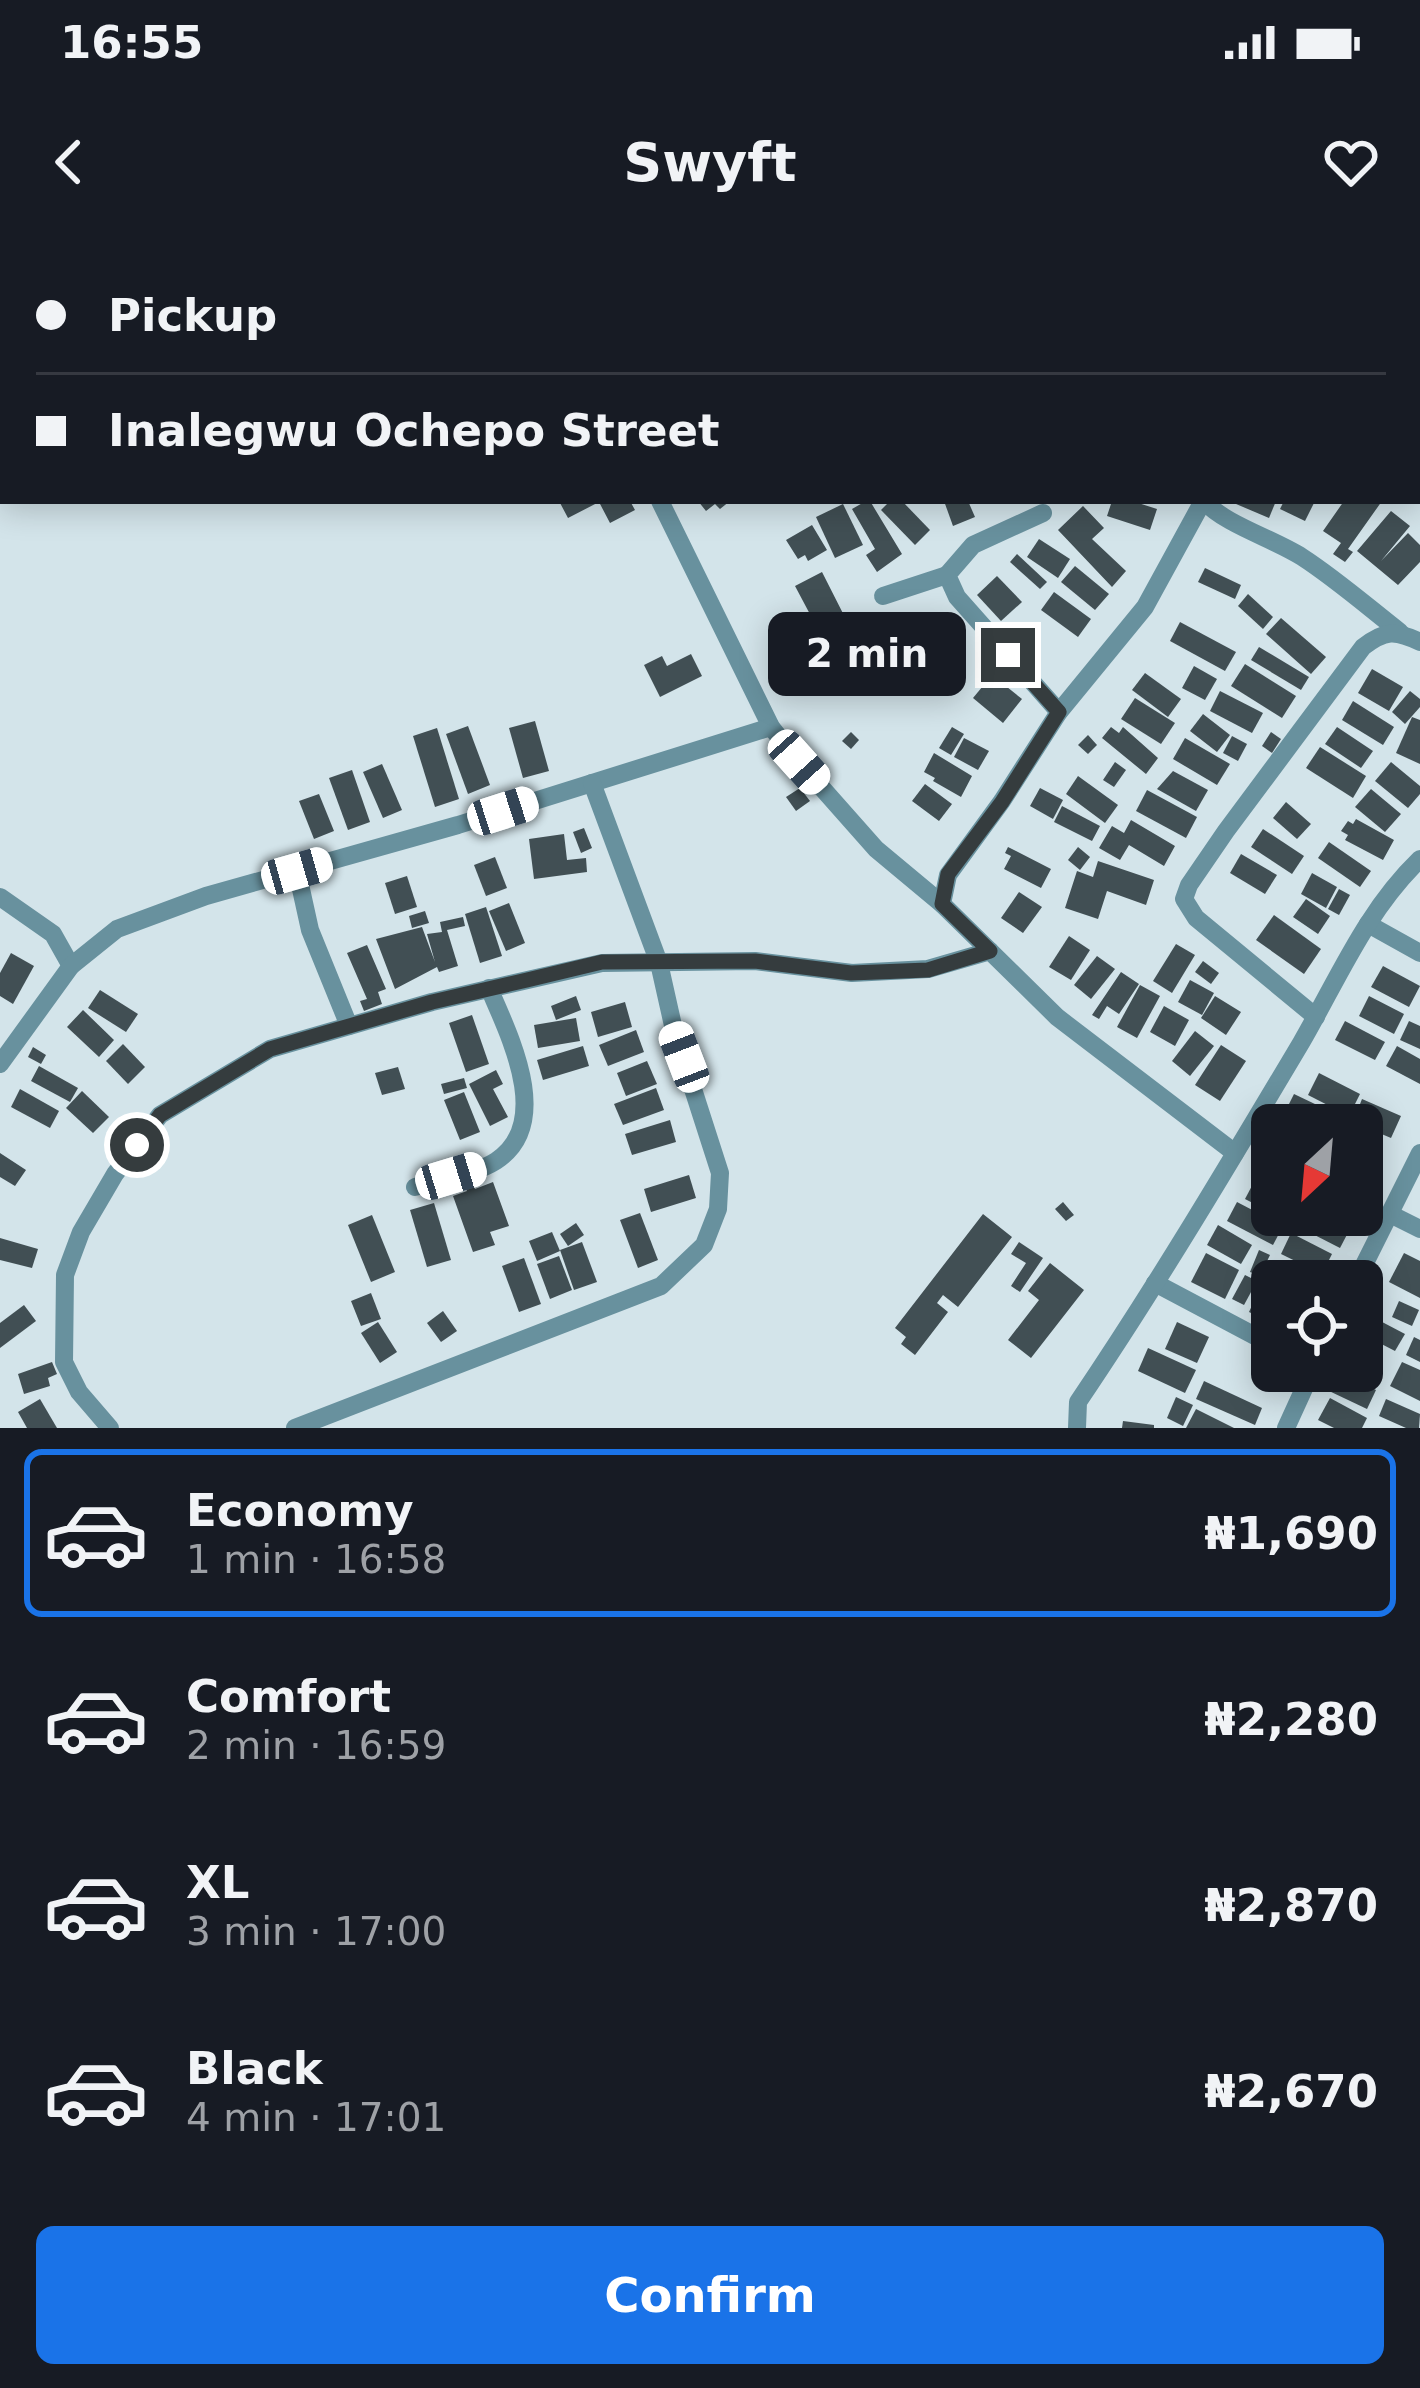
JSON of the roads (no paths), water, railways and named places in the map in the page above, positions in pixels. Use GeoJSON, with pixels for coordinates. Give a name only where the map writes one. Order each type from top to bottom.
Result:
{"type":"FeatureCollection","features":[{"type":"Feature","properties":{"kind":"street"},"geometry":{"type":"LineString","coordinates":[[661,504],[771,727],[877,849],[942,904],[1058,1017],[1235,1153]]}},
{"type":"Feature","properties":{"kind":"street"},"geometry":{"type":"LineString","coordinates":[[942,904],[948,874],[1002,802],[1059,712],[1145,608],[1202,504]]}},
{"type":"Feature","properties":{"kind":"street"},"geometry":{"type":"LineString","coordinates":[[1207,504],[1216,514],[1304,558],[1400,632],[1420,642]]}},
{"type":"Feature","properties":{"kind":"street"},"geometry":{"type":"LineString","coordinates":[[883,596],[947,575],[973,544],[1043,513]]}},
{"type":"Feature","properties":{"kind":"street"},"geometry":{"type":"LineString","coordinates":[[947,575],[957,597],[1059,712]]}},
{"type":"Feature","properties":{"kind":"street"},"geometry":{"type":"LineString","coordinates":[[1316,1017],[1196,918],[1184,899],[1226,831],[1363,647],[1383,632],[1400,632]]}},
{"type":"Feature","properties":{"kind":"street"},"geometry":{"type":"LineString","coordinates":[[0,1064],[71,965],[117,929],[206,896],[771,727]]}},
{"type":"Feature","properties":{"kind":"street"},"geometry":{"type":"LineString","coordinates":[[295,1428],[662,1286],[704,1245],[718,1209],[720,1173],[674,1030],[659,963],[592,783]]}},
{"type":"Feature","properties":{"kind":"street"},"geometry":{"type":"LineString","coordinates":[[1077,1428],[1078,1402],[1235,1153],[1316,1017],[1343,961],[1420,859]]}},
{"type":"Feature","properties":{"kind":"street"},"geometry":{"type":"LineString","coordinates":[[297,871],[310,930],[349,1026]]}},
{"type":"Feature","properties":{"kind":"street"},"geometry":{"type":"LineString","coordinates":[[0,898],[53,934],[71,965]]}},
{"type":"Feature","properties":{"kind":"street"},"geometry":{"type":"LineString","coordinates":[[1368,923],[1420,953]]}},
{"type":"Feature","properties":{"kind":"street"},"geometry":{"type":"LineString","coordinates":[[110,1428],[80,1392],[64,1362],[64,1275],[81,1232],[160,1115],[270,1049],[602,962],[755,961],[851,973],[928,970],[990,951]]}},
{"type":"Feature","properties":{"kind":"street"},"geometry":{"type":"LineString","coordinates":[[415,1186],[499,1160],[519,1128],[524,1089],[511,1040],[489,988]]}},
{"type":"Feature","properties":{"kind":"street"},"geometry":{"type":"LineString","coordinates":[[1367,1260],[1420,1153]]}},
{"type":"Feature","properties":{"kind":"street"},"geometry":{"type":"LineString","coordinates":[[1390,1214],[1420,1228]]}},
{"type":"Feature","properties":{"kind":"street"},"geometry":{"type":"LineString","coordinates":[[1155,1283],[1251,1334]]}},
{"type":"Feature","properties":{"kind":"street"},"geometry":{"type":"LineString","coordinates":[[1286,1428],[1302,1392]]}}]}
